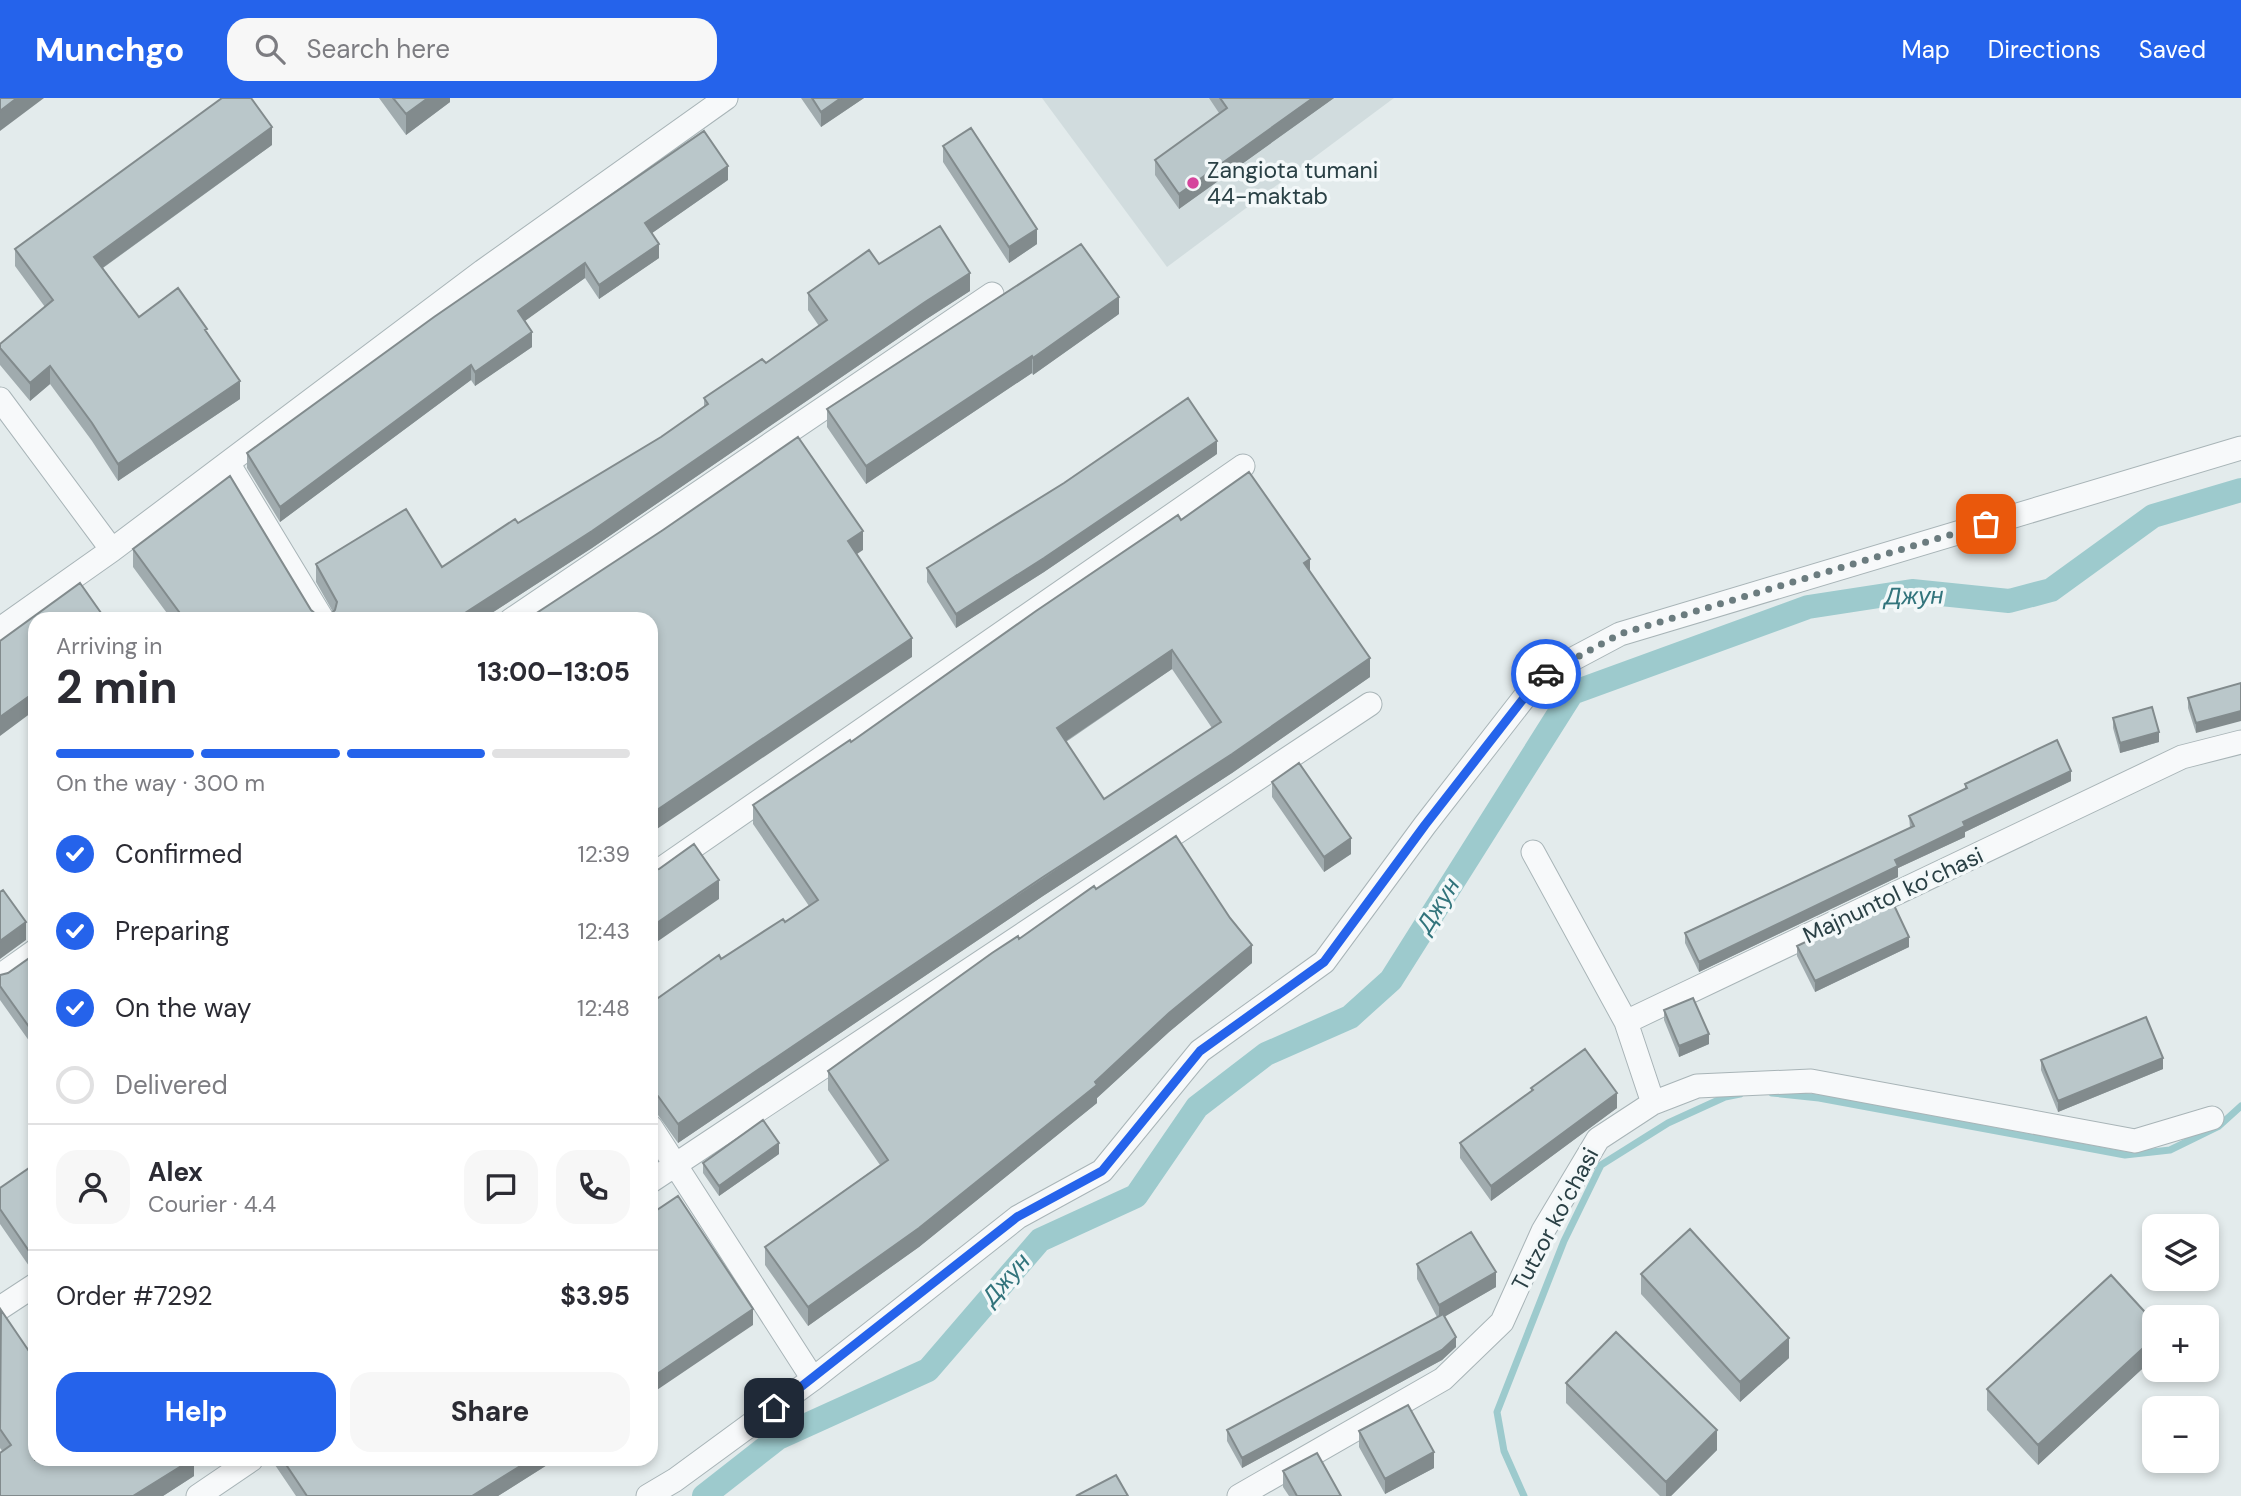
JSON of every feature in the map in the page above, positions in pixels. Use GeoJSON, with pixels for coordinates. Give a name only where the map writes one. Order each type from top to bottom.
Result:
{"type":"FeatureCollection","features":[{"type":"Feature","properties":{"kind":"street"},"geometry":{"type":"LineString","coordinates":[[0,629],[112,550],[484,271],[726,98]]}},
{"type":"Feature","properties":{"kind":"street"},"geometry":{"type":"LineString","coordinates":[[523,612],[992,294]]}},
{"type":"Feature","properties":{"kind":"street"},"geometry":{"type":"LineString","coordinates":[[0,399],[112,550]]}},
{"type":"Feature","properties":{"kind":"street"},"geometry":{"type":"LineString","coordinates":[[648,1496],[675,1480],[813,1379],[1017,1217],[1102,1171],[1200,1051],[1324,962],[1425,825],[1541,676],[1620,634],[2241,448]]}},
{"type":"Feature","properties":{"kind":"street"},"geometry":{"type":"LineString","coordinates":[[228,463],[318,612]]}},
{"type":"Feature","properties":{"kind":"street"},"geometry":{"type":"LineString","coordinates":[[658,871],[1243,466]]}},
{"type":"Feature","properties":{"kind":"street"},"geometry":{"type":"LineString","coordinates":[[658,1176],[1370,704]]}},
{"type":"Feature","properties":{"kind":"street","name":"Majnuntol ko‘chasi"},"geometry":{"type":"LineString","coordinates":[[1626,1023],[2182,757],[2241,742]]}},
{"type":"Feature","properties":{"kind":"street"},"geometry":{"type":"LineString","coordinates":[[1533,852],[1626,1023],[1654,1103]]}},
{"type":"Feature","properties":{"kind":"street"},"geometry":{"type":"LineString","coordinates":[[0,976],[28,956]]}},
{"type":"Feature","properties":{"kind":"street","name":"Tutzor ko‘chasi"},"geometry":{"type":"LineString","coordinates":[[1240,1496],[1443,1379],[1502,1322],[1543,1231],[1598,1139],[1654,1103],[1697,1086],[1811,1081],[2136,1141],[2212,1118]]}},
{"type":"Feature","properties":{"kind":"street"},"geometry":{"type":"LineString","coordinates":[[658,1139],[813,1379]]}},
{"type":"Feature","properties":{"kind":"street"},"geometry":{"type":"LineString","coordinates":[[0,1308],[28,1290]]}},
{"type":"Feature","properties":{"kind":"street"},"geometry":{"type":"LineString","coordinates":[[198,1496],[242,1466]]}},
{"type":"Feature","properties":{"kind":"shaded area","name":"Zangiota tumani 44-maktab"},"geometry":{"type":"Polygon","coordinates":[[[1042,98],[1394,98],[1167,267],[1042,98]]]}},
{"type":"Feature","properties":{"kind":"building"},"geometry":{"type":"Polygon","coordinates":[[[0,98],[17,98],[0,111],[0,98]]]}},
{"type":"Feature","properties":{"kind":"building"},"geometry":{"type":"Polygon","coordinates":[[[222,98],[251,98],[272,127],[94,257],[139,317],[178,288],[240,381],[118,464],[50,366],[30,383],[0,348],[0,344],[53,300],[15,249],[222,98]]]}},
{"type":"Feature","properties":{"kind":"building"},"geometry":{"type":"Polygon","coordinates":[[[393,98],[428,98],[406,114],[393,98]]]}},
{"type":"Feature","properties":{"kind":"building"},"geometry":{"type":"Polygon","coordinates":[[[812,98],[841,98],[821,112],[812,98]]]}},
{"type":"Feature","properties":{"kind":"building"},"geometry":{"type":"Polygon","coordinates":[[[1220,98],[1313,98],[1179,194],[1155,160],[1227,108],[1220,98]]]}},
{"type":"Feature","properties":{"kind":"building"},"geometry":{"type":"Polygon","coordinates":[[[971,128],[1037,229],[1009,247],[943,146],[971,128]]]}},
{"type":"Feature","properties":{"kind":"building"},"geometry":{"type":"Polygon","coordinates":[[[704,131],[728,166],[645,223],[659,244],[599,285],[585,263],[518,311],[532,332],[475,372],[471,365],[280,507],[247,453],[434,317],[704,131]]]}},
{"type":"Feature","properties":{"kind":"building"},"geometry":{"type":"Polygon","coordinates":[[[940,226],[970,273],[592,531],[466,612],[333,612],[337,602],[316,564],[406,509],[442,567],[515,519],[518,523],[661,437],[708,404],[704,398],[762,359],[766,363],[827,320],[808,293],[869,250],[879,264],[940,226]]]}},
{"type":"Feature","properties":{"kind":"building"},"geometry":{"type":"Polygon","coordinates":[[[1081,244],[1119,297],[1033,358],[1032,356],[866,466],[827,409],[1081,244]]]}},
{"type":"Feature","properties":{"kind":"building"},"geometry":{"type":"Polygon","coordinates":[[[1188,398],[1217,441],[956,614],[927,568],[1064,483],[1188,398]]]}},
{"type":"Feature","properties":{"kind":"building"},"geometry":{"type":"Polygon","coordinates":[[[798,437],[863,531],[848,541],[912,638],[658,809],[658,612],[538,612],[798,437]]]}},
{"type":"Feature","properties":{"kind":"building"},"geometry":{"type":"Polygon","coordinates":[[[1249,472],[1310,559],[1304,563],[1370,658],[1232,754],[1043,877],[678,1124],[658,1096],[658,998],[719,955],[721,959],[818,900],[753,805],[850,740],[851,742],[1036,611],[1178,515],[1181,520],[1249,472]],[[1172,650],[1057,728],[1104,799],[1221,722],[1172,650]]]}},
{"type":"Feature","properties":{"kind":"building"},"geometry":{"type":"Polygon","coordinates":[[[230,476],[313,612],[179,612],[133,549],[230,476]]]}},
{"type":"Feature","properties":{"kind":"building"},"geometry":{"type":"Polygon","coordinates":[[[80,583],[100,612],[40,612],[80,583]]]}},
{"type":"Feature","properties":{"kind":"building"},"geometry":{"type":"Polygon","coordinates":[[[28,621],[28,697],[0,717],[0,641],[28,621]]]}},
{"type":"Feature","properties":{"kind":"building"},"geometry":{"type":"Polygon","coordinates":[[[2241,683],[2241,711],[2196,723],[2188,698],[2241,683]]]}},
{"type":"Feature","properties":{"kind":"building"},"geometry":{"type":"Polygon","coordinates":[[[2152,707],[2159,732],[2120,743],[2113,718],[2152,707]]]}},
{"type":"Feature","properties":{"kind":"building"},"geometry":{"type":"Polygon","coordinates":[[[2057,740],[2071,771],[1963,822],[1965,826],[1895,860],[1898,866],[1699,962],[1685,933],[1914,826],[1909,816],[1967,788],[1965,784],[2057,740]]]}},
{"type":"Feature","properties":{"kind":"building"},"geometry":{"type":"Polygon","coordinates":[[[1299,763],[1351,838],[1324,857],[1272,782],[1299,763]]]}},
{"type":"Feature","properties":{"kind":"building"},"geometry":{"type":"Polygon","coordinates":[[[1176,836],[1230,918],[1252,945],[1169,1013],[1095,1082],[1097,1085],[919,1228],[808,1307],[765,1247],[888,1160],[828,1071],[992,953],[1018,936],[1019,939],[1094,886],[1096,889],[1176,836]]]}},
{"type":"Feature","properties":{"kind":"building"},"geometry":{"type":"Polygon","coordinates":[[[694,844],[719,880],[658,922],[659,869],[694,844]]]}},
{"type":"Feature","properties":{"kind":"building"},"geometry":{"type":"Polygon","coordinates":[[[3,890],[26,922],[0,941],[0,892],[3,890]]]}},
{"type":"Feature","properties":{"kind":"building"},"geometry":{"type":"Polygon","coordinates":[[[1892,901],[1909,937],[1815,981],[1797,946],[1892,901]]]}},
{"type":"Feature","properties":{"kind":"building"},"geometry":{"type":"Polygon","coordinates":[[[28,959],[28,1025],[0,986],[0,975],[8,973],[28,959]]]}},
{"type":"Feature","properties":{"kind":"building"},"geometry":{"type":"Polygon","coordinates":[[[1693,998],[1709,1034],[1679,1046],[1664,1010],[1693,998]]]}},
{"type":"Feature","properties":{"kind":"building"},"geometry":{"type":"Polygon","coordinates":[[[2146,1017],[2163,1058],[2058,1101],[2041,1060],[2146,1017]]]}},
{"type":"Feature","properties":{"kind":"building"},"geometry":{"type":"Polygon","coordinates":[[[1585,1049],[1617,1093],[1491,1186],[1460,1143],[1585,1049]]]}},
{"type":"Feature","properties":{"kind":"building"},"geometry":{"type":"Polygon","coordinates":[[[763,1120],[779,1143],[719,1186],[703,1163],[763,1120]]]}},
{"type":"Feature","properties":{"kind":"building"},"geometry":{"type":"Polygon","coordinates":[[[28,1169],[28,1250],[0,1209],[0,1188],[28,1169]]]}},
{"type":"Feature","properties":{"kind":"building"},"geometry":{"type":"Polygon","coordinates":[[[678,1196],[753,1309],[658,1373],[658,1209],[678,1196]]]}},
{"type":"Feature","properties":{"kind":"building"},"geometry":{"type":"Polygon","coordinates":[[[1690,1229],[1789,1338],[1740,1382],[1641,1274],[1690,1229]]]}},
{"type":"Feature","properties":{"kind":"building"},"geometry":{"type":"Polygon","coordinates":[[[1471,1232],[1496,1272],[1439,1305],[1417,1264],[1471,1232]]]}},
{"type":"Feature","properties":{"kind":"building"},"geometry":{"type":"Polygon","coordinates":[[[2111,1275],[2142,1309],[2142,1349],[2038,1445],[1987,1389],[2111,1275]]]}},
{"type":"Feature","properties":{"kind":"building"},"geometry":{"type":"Polygon","coordinates":[[[1,1310],[28,1350],[28,1466],[181,1466],[133,1496],[0,1496],[0,1453],[11,1445],[0,1429],[1,1310]]]}},
{"type":"Feature","properties":{"kind":"building"},"geometry":{"type":"Polygon","coordinates":[[[1443,1314],[1456,1337],[1442,1350],[1242,1458],[1227,1430],[1443,1314]]]}},
{"type":"Feature","properties":{"kind":"building"},"geometry":{"type":"Polygon","coordinates":[[[1616,1332],[1717,1430],[1666,1482],[1566,1383],[1616,1332]]]}},
{"type":"Feature","properties":{"kind":"building"},"geometry":{"type":"Polygon","coordinates":[[[1408,1405],[1434,1452],[1385,1479],[1359,1431],[1408,1405]]]}},
{"type":"Feature","properties":{"kind":"building"},"geometry":{"type":"Polygon","coordinates":[[[1317,1453],[1341,1496],[1297,1496],[1283,1471],[1317,1453]]]}},
{"type":"Feature","properties":{"kind":"building"},"geometry":{"type":"Polygon","coordinates":[[[287,1466],[520,1466],[472,1496],[307,1496],[287,1466]]]}},
{"type":"Feature","properties":{"kind":"building"},"geometry":{"type":"Polygon","coordinates":[[[1116,1475],[1128,1496],[1076,1496],[1116,1475]]]}},
{"type":"Feature","properties":{"kind":"waterway","name":"Джун"},"geometry":{"type":"LineString","coordinates":[[704,1496],[778,1438],[928,1370],[1040,1240],[1136,1196],[1197,1107],[1266,1054],[1350,1017],[1391,980],[1572,693],[1808,607],[1912,591],[2009,601],[2051,590],[2153,516],[2241,490]]}},
{"type":"Feature","properties":{"kind":"waterway"},"geometry":{"type":"LineString","coordinates":[[1772,1093],[1819,1098],[2125,1155],[2170,1150],[2219,1126],[2241,1106]]}},
{"type":"Feature","properties":{"kind":"waterway"},"geometry":{"type":"LineString","coordinates":[[1524,1496],[1504,1451],[1497,1412],[1564,1241],[1601,1165],[1668,1123],[1725,1097],[1740,1094]]}},
{"type":"Feature","properties":{"kind":"way so far"},"geometry":{"type":"LineString","coordinates":[[1546,674],[1620,634],[1986,524]]}},
{"type":"Feature","properties":{"kind":"place","name":"Zangiota tumani 44-maktab"},"geometry":{"type":"Point","coordinates":[1193,183]}},
{"type":"Feature","properties":{"kind":"route"},"geometry":{"type":"LineString","coordinates":[[774,1408],[1017,1217],[1102,1171],[1200,1051],[1324,962],[1425,825],[1541,676],[1546,674]]}}]}
